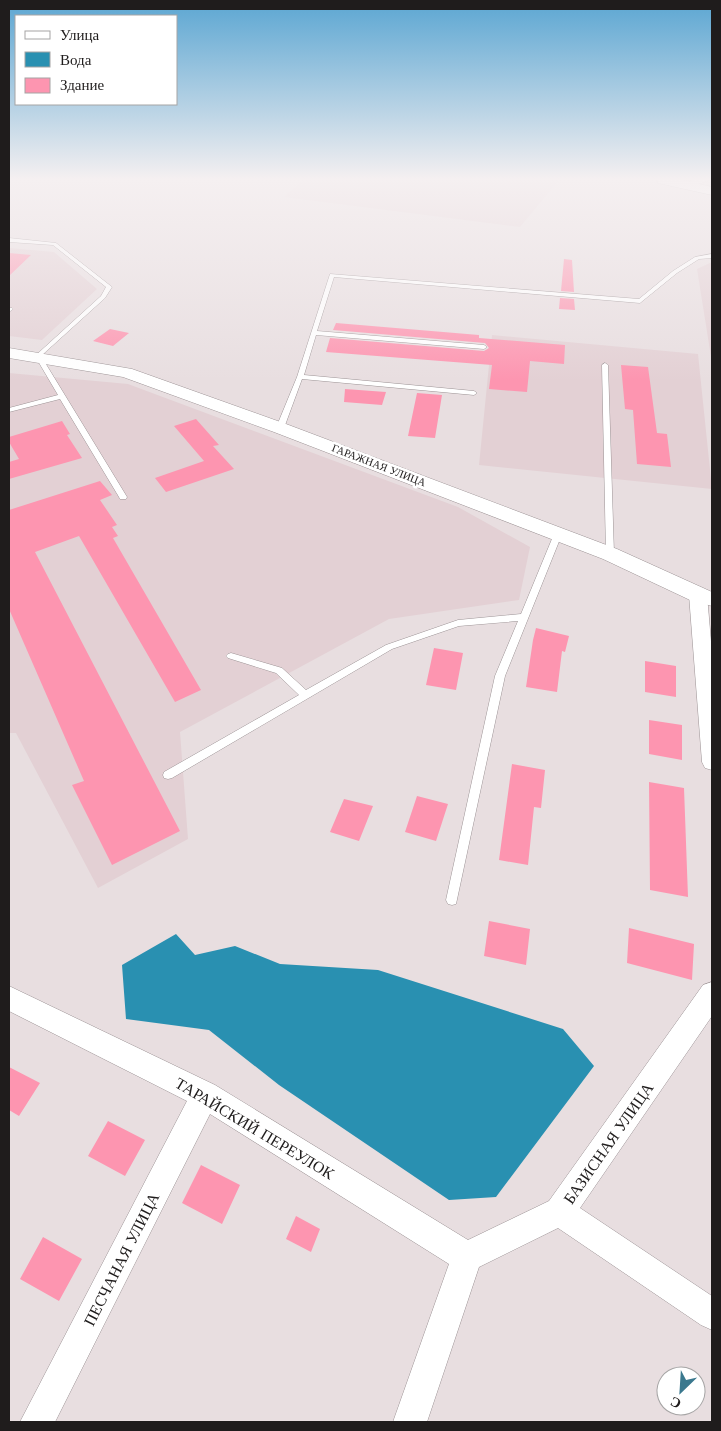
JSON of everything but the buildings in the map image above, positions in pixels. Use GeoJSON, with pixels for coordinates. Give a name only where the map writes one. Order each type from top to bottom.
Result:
{"type":"FeatureCollection","features":[{"type":"Feature","properties":{"kind":"street","name":"ГАРАЖНАЯ УЛИЦА"},"geometry":{"type":"LineString","coordinates":[[9,353],[38,356],[126,373],[280,428],[610,554],[705,597]]}},
{"type":"Feature","properties":{"kind":"street"},"geometry":{"type":"LineString","coordinates":[[705,597],[712,762]]}},
{"type":"Feature","properties":{"kind":"street","name":"БАЗИСНАЯ УЛИЦА"},"geometry":{"type":"LineString","coordinates":[[467,1257],[560,1212],[712,994]]}},
{"type":"Feature","properties":{"kind":"street","name":"ТАРАЙСКИЙ ПЕРЕУЛОК"},"geometry":{"type":"LineString","coordinates":[[9,999],[205,1095],[467,1257]]}},
{"type":"Feature","properties":{"kind":"street","name":"ПЕСЧАНАЯ УЛИЦА"},"geometry":{"type":"LineString","coordinates":[[37,1422],[205,1095]]}},
{"type":"Feature","properties":{"kind":"street"},"geometry":{"type":"LineString","coordinates":[[560,1212],[712,1314]]}},
{"type":"Feature","properties":{"kind":"street"},"geometry":{"type":"LineString","coordinates":[[410,1422],[467,1257]]}},
{"type":"Feature","properties":{"kind":"lane"},"geometry":{"type":"LineString","coordinates":[[57,247],[108,287],[103,297],[38,356],[123,497]]}},
{"type":"Feature","properties":{"kind":"lane"},"geometry":{"type":"LineString","coordinates":[[280,428],[300,377],[332,275],[640,302],[675,272],[697,258],[712,256]]}},
{"type":"Feature","properties":{"kind":"lane"},"geometry":{"type":"LineString","coordinates":[[313,332],[484,347]]}},
{"type":"Feature","properties":{"kind":"lane"},"geometry":{"type":"LineString","coordinates":[[605,365],[610,554]]}},
{"type":"Feature","properties":{"kind":"lane"},"geometry":{"type":"LineString","coordinates":[[300,377],[474,393]]}},
{"type":"Feature","properties":{"kind":"lane"},"geometry":{"type":"LineString","coordinates":[[9,410],[62,396]]}},
{"type":"Feature","properties":{"kind":"lane"},"geometry":{"type":"LineString","coordinates":[[452,900],[500,676],[558,534]]}},
{"type":"Feature","properties":{"kind":"lane"},"geometry":{"type":"LineString","coordinates":[[168,775],[389,647],[458,623],[523,617]]}},
{"type":"Feature","properties":{"kind":"lane"},"geometry":{"type":"LineString","coordinates":[[231,656],[279,670],[306,695]]}},
{"type":"Feature","properties":{"kind":"shaded area"},"geometry":{"type":"Polygon","coordinates":[[[9,248],[54,252],[97,289],[42,340],[9,336],[9,248]]]}},
{"type":"Feature","properties":{"kind":"shaded area"},"geometry":{"type":"Polygon","coordinates":[[[712,262],[712,363],[697,269],[712,262]]]}},
{"type":"Feature","properties":{"kind":"shaded area"},"geometry":{"type":"Polygon","coordinates":[[[492,335],[698,354],[712,489],[479,465],[492,335]]]}},
{"type":"Feature","properties":{"kind":"shaded area"},"geometry":{"type":"Polygon","coordinates":[[[9,373],[128,384],[458,507],[530,547],[519,600],[389,619],[180,732],[188,839],[98,888],[16,733],[9,733],[9,373]]]}},
{"type":"Feature","properties":{"kind":"water"},"geometry":{"type":"Polygon","coordinates":[[[176,934],[195,955],[235,946],[280,964],[378,970],[563,1029],[594,1066],[496,1197],[449,1200],[279,1085],[209,1030],[126,1019],[122,965],[176,934]]]}}]}
